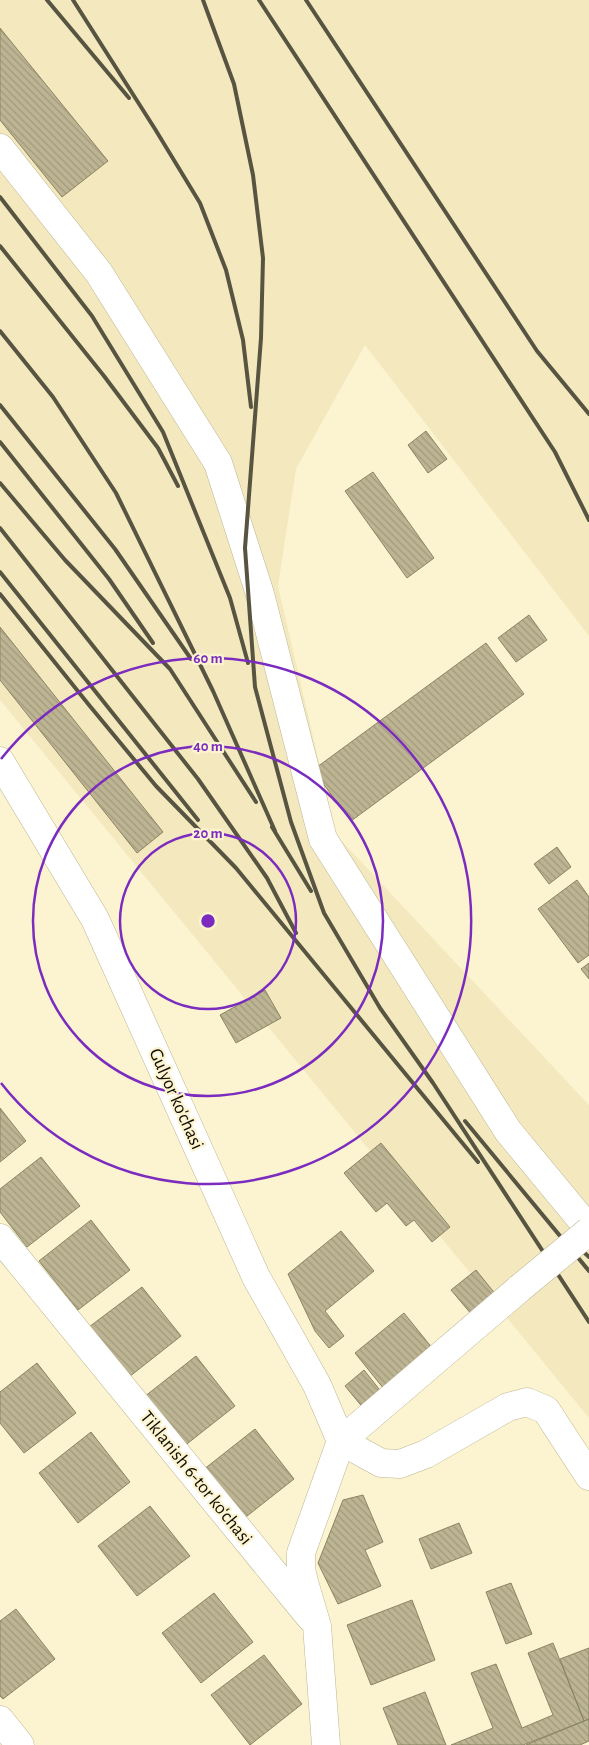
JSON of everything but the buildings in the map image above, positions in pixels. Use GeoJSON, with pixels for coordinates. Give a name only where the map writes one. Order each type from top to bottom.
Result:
{"type":"FeatureCollection","features":[{"type":"Feature","properties":{"kind":"street"},"geometry":{"type":"LineString","coordinates":[[0,148],[100,273],[218,463],[260,594],[323,840],[508,1131],[589,1230],[341,1441],[301,1553],[301,1569],[317,1626],[326,1745]]}},
{"type":"Feature","properties":{"kind":"street","name":"Gulyor ko'chasi"},"geometry":{"type":"LineString","coordinates":[[0,762],[95,919],[256,1277],[317,1385],[341,1441]]}},
{"type":"Feature","properties":{"kind":"street","name":"Tiklanish 6-tor ko‘chasi"},"geometry":{"type":"LineString","coordinates":[[0,1238],[317,1626]]}},
{"type":"Feature","properties":{"kind":"street"},"geometry":{"type":"LineString","coordinates":[[341,1441],[381,1463],[400,1464],[426,1454],[508,1407],[528,1402],[546,1410],[589,1476]]}},
{"type":"Feature","properties":{"kind":"street"},"geometry":{"type":"LineString","coordinates":[[0,1720],[20,1745]]}},
{"type":"Feature","properties":{"kind":"shaded area"},"geometry":{"type":"Polygon","coordinates":[[[0,0],[589,0],[589,636],[365,345],[296,469],[278,586],[336,835],[589,1105],[589,1418],[0,700],[0,0]]]}},
{"type":"Feature","properties":{"kind":"railway"},"geometry":{"type":"LineString","coordinates":[[47,0],[129,98]]}},
{"type":"Feature","properties":{"kind":"railway"},"geometry":{"type":"LineString","coordinates":[[73,0],[200,203],[226,270],[243,340],[251,407]]}},
{"type":"Feature","properties":{"kind":"railway"},"geometry":{"type":"LineString","coordinates":[[203,0],[234,84],[253,175],[263,258],[261,338],[245,548],[255,687],[291,822],[324,913],[380,1008],[433,1083],[589,1322]]}},
{"type":"Feature","properties":{"kind":"railway"},"geometry":{"type":"LineString","coordinates":[[259,0],[555,452],[589,520]]}},
{"type":"Feature","properties":{"kind":"railway"},"geometry":{"type":"LineString","coordinates":[[306,0],[537,351],[589,414]]}},
{"type":"Feature","properties":{"kind":"railway"},"geometry":{"type":"LineString","coordinates":[[0,197],[92,316],[163,432],[230,598],[248,663]]}},
{"type":"Feature","properties":{"kind":"railway"},"geometry":{"type":"LineString","coordinates":[[0,246],[104,376],[158,448],[178,486]]}},
{"type":"Feature","properties":{"kind":"railway"},"geometry":{"type":"LineString","coordinates":[[0,331],[53,397],[116,493],[213,691],[275,831]]}},
{"type":"Feature","properties":{"kind":"railway"},"geometry":{"type":"LineString","coordinates":[[0,405],[115,549],[191,659]]}},
{"type":"Feature","properties":{"kind":"railway"},"geometry":{"type":"LineString","coordinates":[[0,442],[109,579],[153,643]]}},
{"type":"Feature","properties":{"kind":"railway"},"geometry":{"type":"LineString","coordinates":[[0,483],[65,560],[170,669],[256,802]]}},
{"type":"Feature","properties":{"kind":"railway"},"geometry":{"type":"LineString","coordinates":[[0,528],[198,779],[267,878],[296,933]]}},
{"type":"Feature","properties":{"kind":"railway"},"geometry":{"type":"LineString","coordinates":[[0,572],[198,820]]}},
{"type":"Feature","properties":{"kind":"railway"},"geometry":{"type":"LineString","coordinates":[[0,594],[156,786],[236,868],[478,1162]]}},
{"type":"Feature","properties":{"kind":"railway"},"geometry":{"type":"LineString","coordinates":[[272,827],[311,891]]}},
{"type":"Feature","properties":{"kind":"railway"},"geometry":{"type":"LineString","coordinates":[[465,1121],[589,1271]]}},
{"type":"Feature","properties":{"kind":"railway"},"geometry":{"type":"LineString","coordinates":[[571,1240],[589,1257]]}}]}
